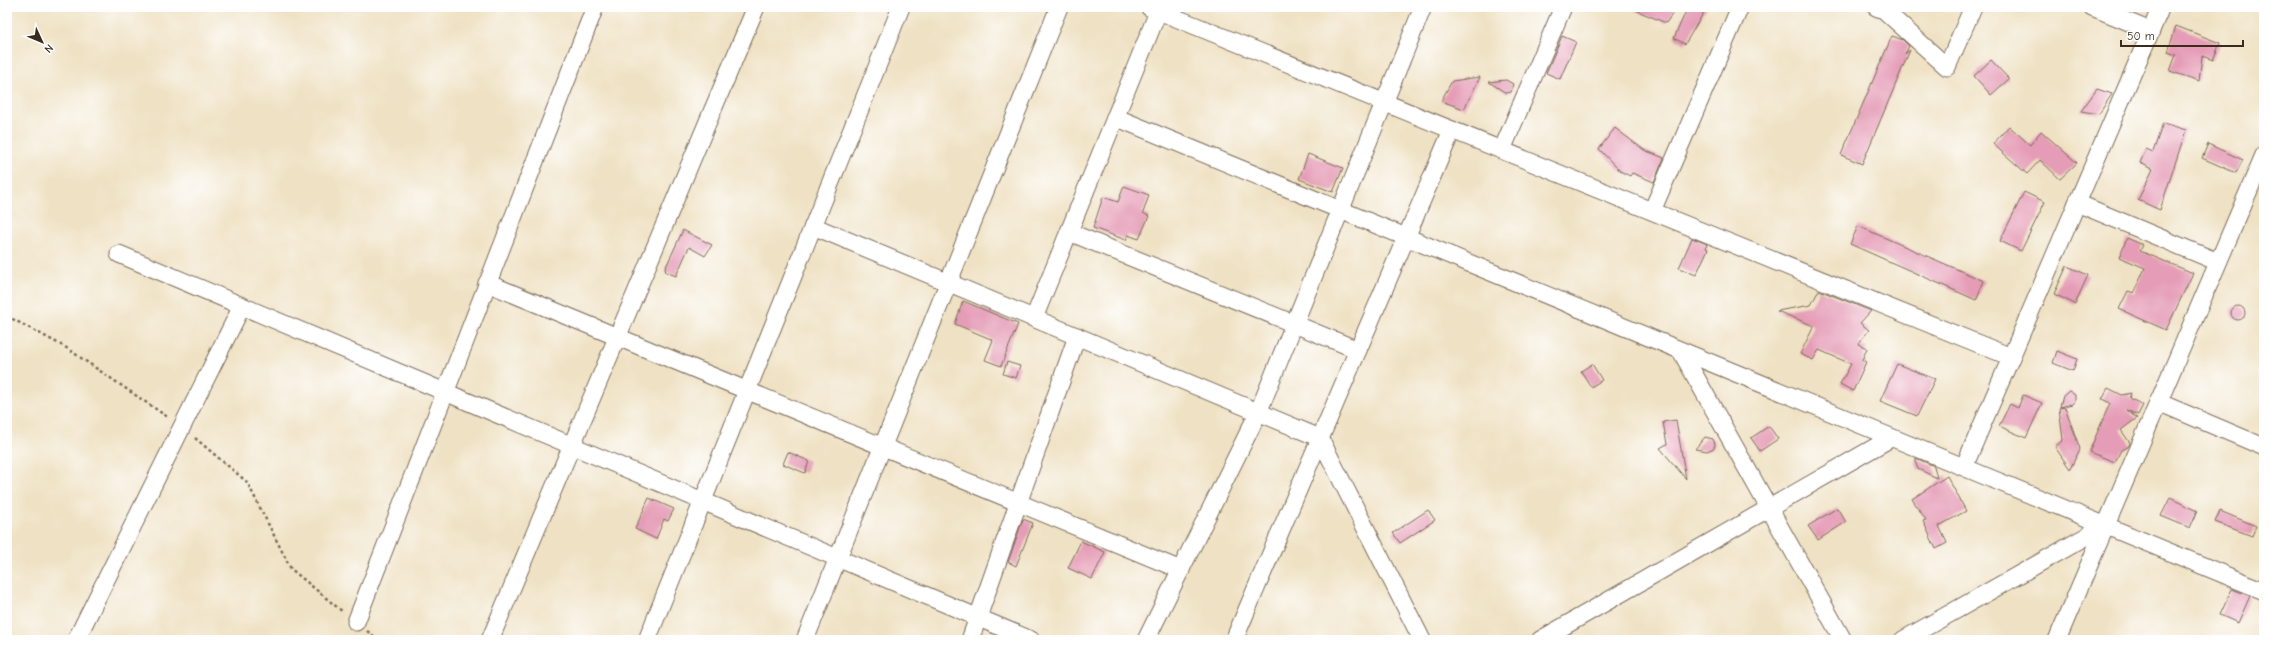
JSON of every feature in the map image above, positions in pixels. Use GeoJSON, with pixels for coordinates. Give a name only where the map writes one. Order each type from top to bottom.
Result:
{"type":"FeatureCollection","features":[{"type":"Feature","properties":{"kind":"street"},"geometry":{"type":"LineString","coordinates":[[356,622],[595,7]]}},
{"type":"Feature","properties":{"kind":"street"},"geometry":{"type":"LineString","coordinates":[[490,640],[756,7]]}},
{"type":"Feature","properties":{"kind":"street"},"geometry":{"type":"LineString","coordinates":[[648,640],[901,7]]}},
{"type":"Feature","properties":{"kind":"street"},"geometry":{"type":"LineString","coordinates":[[805,640],[1059,7]]}},
{"type":"Feature","properties":{"kind":"street"},"geometry":{"type":"LineString","coordinates":[[1146,640],[1258,413],[1423,7]]}},
{"type":"Feature","properties":{"kind":"street"},"geometry":{"type":"LineString","coordinates":[[1502,150],[1563,7]]}},
{"type":"Feature","properties":{"kind":"street"},"geometry":{"type":"LineString","coordinates":[[1652,211],[1740,7]]}},
{"type":"Feature","properties":{"kind":"street"},"geometry":{"type":"LineString","coordinates":[[1876,7],[1884,10],[1947,67],[1973,7]]}},
{"type":"Feature","properties":{"kind":"street"},"geometry":{"type":"LineString","coordinates":[[2092,7],[2151,31]]}},
{"type":"Feature","properties":{"kind":"street"},"geometry":{"type":"LineString","coordinates":[[1964,468],[2161,7]]}},
{"type":"Feature","properties":{"kind":"street"},"geometry":{"type":"LineString","coordinates":[[1034,318],[1115,118],[1156,8],[1452,130],[2011,356]]}},
{"type":"Feature","properties":{"kind":"street"},"geometry":{"type":"LineString","coordinates":[[1115,118],[2264,591]]}},
{"type":"Feature","properties":{"kind":"street"},"geometry":{"type":"LineString","coordinates":[[1234,640],[1452,130]]}},
{"type":"Feature","properties":{"kind":"street"},"geometry":{"type":"LineString","coordinates":[[2057,640],[2264,155]]}},
{"type":"Feature","properties":{"kind":"street"},"geometry":{"type":"LineString","coordinates":[[2077,203],[2218,262]]}},
{"type":"Feature","properties":{"kind":"street"},"geometry":{"type":"LineString","coordinates":[[813,226],[1320,438],[1422,640]]}},
{"type":"Feature","properties":{"kind":"street"},"geometry":{"type":"LineString","coordinates":[[1069,232],[1358,350]]}},
{"type":"Feature","properties":{"kind":"street"},"geometry":{"type":"LineString","coordinates":[[119,254],[1031,640]]}},
{"type":"Feature","properties":{"kind":"street"},"geometry":{"type":"LineString","coordinates":[[488,283],[1181,570]]}},
{"type":"Feature","properties":{"kind":"street"},"geometry":{"type":"LineString","coordinates":[[76,640],[242,306]]}},
{"type":"Feature","properties":{"kind":"street"},"geometry":{"type":"LineString","coordinates":[[970,640],[1077,336]]}},
{"type":"Feature","properties":{"kind":"street"},"geometry":{"type":"LineString","coordinates":[[1681,351],[1843,640]]}},
{"type":"Feature","properties":{"kind":"street"},"geometry":{"type":"LineString","coordinates":[[2158,402],[2264,447]]}},
{"type":"Feature","properties":{"kind":"street"},"geometry":{"type":"LineString","coordinates":[[1540,640],[1891,438]]}},
{"type":"Feature","properties":{"kind":"street"},"geometry":{"type":"LineString","coordinates":[[1903,640],[2105,526]]}},
{"type":"Feature","properties":{"kind":"path"},"geometry":{"type":"LineString","coordinates":[[7,316],[66,347],[182,428],[247,482],[291,569],[379,640]]}},
{"type":"Feature","properties":{"kind":"building"},"geometry":{"type":"Polygon","coordinates":[[[1628,7],[1677,7],[1666,23],[1628,7]]]}},
{"type":"Feature","properties":{"kind":"building"},"geometry":{"type":"Polygon","coordinates":[[[1688,7],[1707,7],[1685,44],[1674,38],[1688,7]]]}},
{"type":"Feature","properties":{"kind":"building"},"geometry":{"type":"Polygon","coordinates":[[[2176,26],[2220,43],[2213,60],[2202,56],[2199,81],[2170,71],[2176,55],[2168,52],[2176,26]]]}},
{"type":"Feature","properties":{"kind":"building"},"geometry":{"type":"Polygon","coordinates":[[[1562,36],[1576,42],[1560,79],[1546,73],[1562,36]]]}},
{"type":"Feature","properties":{"kind":"building"},"geometry":{"type":"Polygon","coordinates":[[[1892,36],[1903,40],[1909,46],[1905,54],[1910,50],[1862,164],[1841,155],[1892,36]]]}},
{"type":"Feature","properties":{"kind":"building"},"geometry":{"type":"Polygon","coordinates":[[[1991,60],[2009,79],[1991,95],[1974,76],[1991,60]]]}},
{"type":"Feature","properties":{"kind":"building"},"geometry":{"type":"Polygon","coordinates":[[[1480,77],[1464,109],[1441,101],[1452,81],[1480,77]]]}},
{"type":"Feature","properties":{"kind":"building"},"geometry":{"type":"Polygon","coordinates":[[[1506,80],[1513,84],[1511,92],[1506,93],[1489,82],[1506,80]]]}},
{"type":"Feature","properties":{"kind":"building"},"geometry":{"type":"Polygon","coordinates":[[[2097,89],[2112,94],[2099,114],[2081,111],[2097,89]]]}},
{"type":"Feature","properties":{"kind":"building"},"geometry":{"type":"Polygon","coordinates":[[[2163,123],[2186,130],[2160,210],[2138,200],[2153,169],[2140,163],[2146,149],[2153,152],[2163,123]]]}},
{"type":"Feature","properties":{"kind":"building"},"geometry":{"type":"Polygon","coordinates":[[[2009,126],[2030,145],[2041,131],[2077,163],[2060,179],[2040,160],[2027,174],[1993,144],[2009,126]]]}},
{"type":"Feature","properties":{"kind":"building"},"geometry":{"type":"Polygon","coordinates":[[[1615,128],[1644,150],[1664,158],[1654,182],[1632,173],[1630,176],[1620,171],[1599,149],[1615,128]]]}},
{"type":"Feature","properties":{"kind":"building"},"geometry":{"type":"Polygon","coordinates":[[[2208,144],[2243,160],[2236,173],[2202,158],[2208,144]]]}},
{"type":"Feature","properties":{"kind":"building"},"geometry":{"type":"Polygon","coordinates":[[[1308,154],[1343,168],[1333,192],[1299,179],[1308,154]]]}},
{"type":"Feature","properties":{"kind":"building"},"geometry":{"type":"Polygon","coordinates":[[[1124,186],[1149,195],[1143,213],[1149,216],[1139,239],[1128,235],[1126,240],[1093,228],[1103,197],[1118,202],[1124,186]]]}},
{"type":"Feature","properties":{"kind":"building"},"geometry":{"type":"Polygon","coordinates":[[[2024,192],[2045,202],[2021,251],[2000,241],[2024,192]]]}},
{"type":"Feature","properties":{"kind":"building"},"geometry":{"type":"Polygon","coordinates":[[[1858,226],[1984,281],[1976,300],[1850,244],[1858,226]]]}},
{"type":"Feature","properties":{"kind":"building"},"geometry":{"type":"Polygon","coordinates":[[[683,230],[712,245],[705,256],[689,247],[676,276],[666,272],[665,269],[683,230]]]}},
{"type":"Feature","properties":{"kind":"building"},"geometry":{"type":"Polygon","coordinates":[[[1692,238],[1707,244],[1706,248],[1708,249],[1696,275],[1679,268],[1692,238]]]}},
{"type":"Feature","properties":{"kind":"building"},"geometry":{"type":"Polygon","coordinates":[[[2127,238],[2143,245],[2140,251],[2193,273],[2166,330],[2119,309],[2128,291],[2134,293],[2145,268],[2119,257],[2127,238]]]}},
{"type":"Feature","properties":{"kind":"building"},"geometry":{"type":"Polygon","coordinates":[[[2067,266],[2088,275],[2075,304],[2054,294],[2067,266]]]}},
{"type":"Feature","properties":{"kind":"building"},"geometry":{"type":"Polygon","coordinates":[[[1819,290],[1871,311],[1860,323],[1869,330],[1858,344],[1867,348],[1862,360],[1866,362],[1853,391],[1840,384],[1851,364],[1819,350],[1813,360],[1800,354],[1814,326],[1777,311],[1811,305],[1819,290]]]}},
{"type":"Feature","properties":{"kind":"building"},"geometry":{"type":"Polygon","coordinates":[[[963,301],[1018,324],[1001,366],[985,360],[993,340],[955,324],[963,301]]]}},
{"type":"Feature","properties":{"kind":"building"},"geometry":{"type":"Polygon","coordinates":[[[2235,306],[2241,306],[2245,310],[2245,316],[2241,320],[2235,320],[2231,316],[2231,310],[2235,306]]]}},
{"type":"Feature","properties":{"kind":"building"},"geometry":{"type":"Polygon","coordinates":[[[2057,351],[2077,359],[2073,371],[2053,363],[2057,351]]]}},
{"type":"Feature","properties":{"kind":"building"},"geometry":{"type":"Polygon","coordinates":[[[1007,362],[1020,366],[1016,378],[1003,374],[1007,362]]]}},
{"type":"Feature","properties":{"kind":"building"},"geometry":{"type":"Polygon","coordinates":[[[1592,364],[1602,380],[1591,387],[1581,371],[1592,364]]]}},
{"type":"Feature","properties":{"kind":"building"},"geometry":{"type":"Polygon","coordinates":[[[1897,364],[1935,379],[1917,416],[1880,401],[1897,364]]]}},
{"type":"Feature","properties":{"kind":"building"},"geometry":{"type":"Polygon","coordinates":[[[2108,388],[2122,395],[2131,393],[2129,398],[2143,405],[2138,415],[2126,410],[2137,418],[2121,430],[2130,443],[2129,446],[2121,450],[2115,462],[2089,452],[2110,403],[2102,399],[2108,388]]]}},
{"type":"Feature","properties":{"kind":"building"},"geometry":{"type":"Polygon","coordinates":[[[2069,391],[2075,395],[2075,401],[2072,404],[2060,407],[2063,396],[2069,391]]]}},
{"type":"Feature","properties":{"kind":"building"},"geometry":{"type":"Polygon","coordinates":[[[2023,395],[2042,403],[2026,438],[1999,426],[2010,404],[2018,408],[2023,395]]]}},
{"type":"Feature","properties":{"kind":"building"},"geometry":{"type":"Polygon","coordinates":[[[2065,407],[2080,449],[2070,469],[2055,447],[2063,440],[2059,408],[2065,407]]]}},
{"type":"Feature","properties":{"kind":"building"},"geometry":{"type":"Polygon","coordinates":[[[1676,420],[1686,479],[1660,448],[1667,444],[1663,422],[1676,420]]]}},
{"type":"Feature","properties":{"kind":"building"},"geometry":{"type":"Polygon","coordinates":[[[1769,426],[1778,439],[1760,451],[1751,438],[1769,426]]]}},
{"type":"Feature","properties":{"kind":"building"},"geometry":{"type":"Polygon","coordinates":[[[1705,437],[1713,439],[1715,444],[1714,448],[1707,451],[1695,449],[1705,437]]]}},
{"type":"Feature","properties":{"kind":"building"},"geometry":{"type":"Polygon","coordinates":[[[788,452],[809,461],[805,473],[783,464],[788,452]]]}},
{"type":"Feature","properties":{"kind":"building"},"geometry":{"type":"Polygon","coordinates":[[[1916,458],[1934,466],[1937,478],[1918,469],[1916,458]]]}},
{"type":"Feature","properties":{"kind":"building"},"geometry":{"type":"Polygon","coordinates":[[[1947,476],[1966,511],[1939,526],[1947,543],[1936,549],[1923,521],[1926,520],[1912,499],[1947,476]]]}},
{"type":"Feature","properties":{"kind":"building"},"geometry":{"type":"Polygon","coordinates":[[[649,498],[674,509],[668,521],[664,519],[656,539],[635,529],[649,498]]]}},
{"type":"Feature","properties":{"kind":"building"},"geometry":{"type":"Polygon","coordinates":[[[2170,498],[2197,511],[2190,528],[2161,516],[2170,498]]]}},
{"type":"Feature","properties":{"kind":"building"},"geometry":{"type":"Polygon","coordinates":[[[1837,508],[1846,522],[1818,540],[1808,526],[1837,508]]]}},
{"type":"Feature","properties":{"kind":"building"},"geometry":{"type":"Polygon","coordinates":[[[1428,510],[1435,520],[1400,543],[1393,533],[1428,510]]]}},
{"type":"Feature","properties":{"kind":"building"},"geometry":{"type":"Polygon","coordinates":[[[2220,511],[2256,526],[2252,536],[2215,522],[2220,511]]]}},
{"type":"Feature","properties":{"kind":"building"},"geometry":{"type":"Polygon","coordinates":[[[1023,519],[1033,523],[1016,566],[1008,562],[1023,519]]]}},
{"type":"Feature","properties":{"kind":"building"},"geometry":{"type":"Polygon","coordinates":[[[1081,541],[1105,552],[1092,579],[1068,568],[1081,541]]]}},
{"type":"Feature","properties":{"kind":"building"},"geometry":{"type":"Polygon","coordinates":[[[2232,589],[2250,596],[2238,623],[2220,615],[2232,589]]]}}]}
